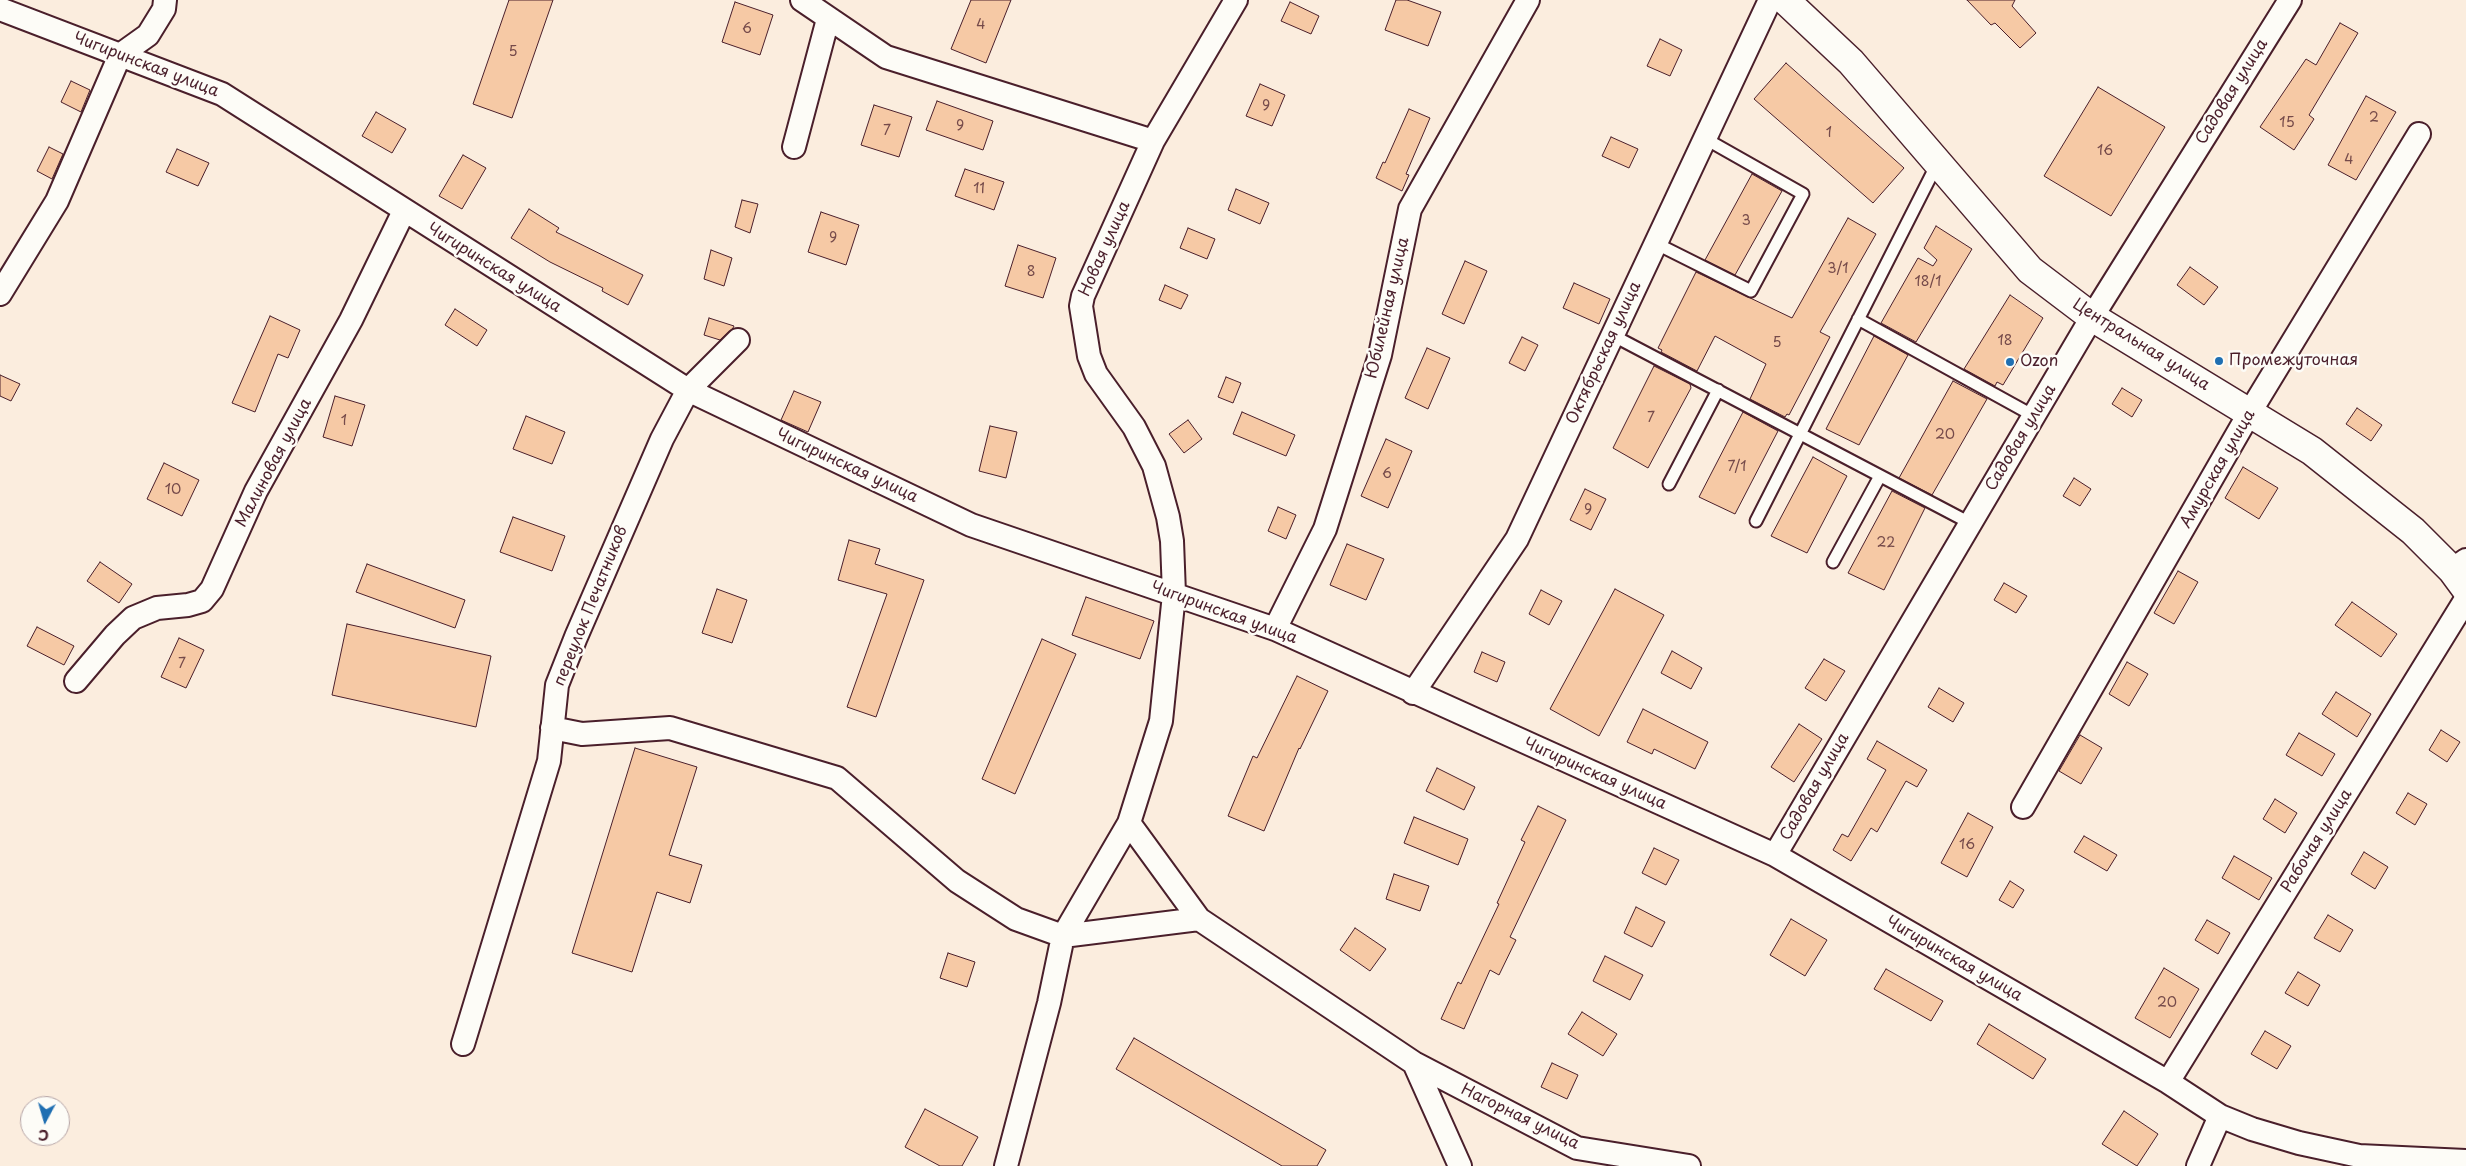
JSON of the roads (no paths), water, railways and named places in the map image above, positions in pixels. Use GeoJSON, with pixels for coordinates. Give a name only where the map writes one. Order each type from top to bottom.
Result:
{"type":"FeatureCollection","features":[{"type":"Feature","properties":{"kind":"street"},"geometry":{"type":"LineString","coordinates":[[0,294],[57,200],[120,55],[148,35],[164,9],[165,0]]}},
{"type":"Feature","properties":{"kind":"street"},"geometry":{"type":"LineString","coordinates":[[802,0],[886,57],[1154,141]]}},
{"type":"Feature","properties":{"kind":"street","name":"Новая улица"},"geometry":{"type":"LineString","coordinates":[[1006,1166],[1049,1003],[1062,936],[1129,823],[1161,721],[1174,594],[1172,541],[1168,517],[1154,466],[1134,427],[1096,374],[1089,356],[1081,306],[1083,296],[1154,141],[1236,0]]}},
{"type":"Feature","properties":{"kind":"street","name":"Юбилейная улица"},"geometry":{"type":"LineString","coordinates":[[1275,629],[1325,529],[1380,355],[1410,210],[1528,0]]}},
{"type":"Feature","properties":{"kind":"street","name":"Октябрьская улица"},"geometry":{"type":"LineString","coordinates":[[1413,693],[1517,538],[1770,0]]}},
{"type":"Feature","properties":{"kind":"street","name":"Центральная улица"},"geometry":{"type":"LineString","coordinates":[[1785,0],[1851,62],[2030,270],[2092,317],[2312,450],[2413,531],[2461,573]]}},
{"type":"Feature","properties":{"kind":"street","name":"Садовая улица"},"geometry":{"type":"LineString","coordinates":[[1775,855],[2092,317],[2290,0]]}},
{"type":"Feature","properties":{"kind":"street","name":"Чигиринская улица"},"geometry":{"type":"LineString","coordinates":[[0,9],[222,94],[688,390],[971,525],[1275,629],[1775,855],[2168,1082],[2220,1116],[2252,1130],[2299,1143],[2359,1156],[2466,1161]]}},
{"type":"Feature","properties":{"kind":"street"},"geometry":{"type":"LineString","coordinates":[[794,146],[828,19]]}},
{"type":"Feature","properties":{"kind":"street","name":"Амурская улица"},"geometry":{"type":"LineString","coordinates":[[2023,807],[2250,412],[2419,134]]}},
{"type":"Feature","properties":{"kind":"street","name":"Малиновая улица"},"geometry":{"type":"LineString","coordinates":[[76,681],[132,618],[157,608],[202,602],[212,589],[256,491],[351,320],[404,211]]}},
{"type":"Feature","properties":{"kind":"street","name":"переулок Печатников"},"geometry":{"type":"LineString","coordinates":[[463,1044],[548,761],[557,685],[658,448],[688,390],[738,340]]}},
{"type":"Feature","properties":{"kind":"street","name":"Рабочая улица"},"geometry":{"type":"LineString","coordinates":[[2168,1082],[2466,599]]}},
{"type":"Feature","properties":{"kind":"street"},"geometry":{"type":"LineString","coordinates":[[552,728],[582,734],[670,728],[838,778],[957,881],[1016,919],[1062,936],[1199,918]]}},
{"type":"Feature","properties":{"kind":"street","name":"Нагорная улица"},"geometry":{"type":"LineString","coordinates":[[1129,823],[1199,918],[1414,1063],[1577,1148],[1689,1166]]}},
{"type":"Feature","properties":{"kind":"street"},"geometry":{"type":"LineString","coordinates":[[1414,1063],[1460,1166]]}},
{"type":"Feature","properties":{"kind":"street"},"geometry":{"type":"LineString","coordinates":[[2198,1166],[2220,1116]]}},
{"type":"Feature","properties":{"kind":"lane"},"geometry":{"type":"LineString","coordinates":[[1655,243],[1751,291],[1803,194],[1704,138]]}},
{"type":"Feature","properties":{"kind":"lane"},"geometry":{"type":"LineString","coordinates":[[1756,521],[1937,164]]}},
{"type":"Feature","properties":{"kind":"lane"},"geometry":{"type":"LineString","coordinates":[[1858,319],[2034,416]]}},
{"type":"Feature","properties":{"kind":"lane"},"geometry":{"type":"LineString","coordinates":[[1612,335],[1970,523]]}},
{"type":"Feature","properties":{"kind":"lane"},"geometry":{"type":"LineString","coordinates":[[1669,484],[1718,390]]}},
{"type":"Feature","properties":{"kind":"lane"},"geometry":{"type":"LineString","coordinates":[[1833,562],[1880,476]]}},
{"type":"Feature","properties":{"kind":"place","name":"Промежуточная"},"geometry":{"type":"Point","coordinates":[2219,361]}},
{"type":"Feature","properties":{"kind":"place","name":"Ozon"},"geometry":{"type":"Point","coordinates":[2010,362]}}]}
